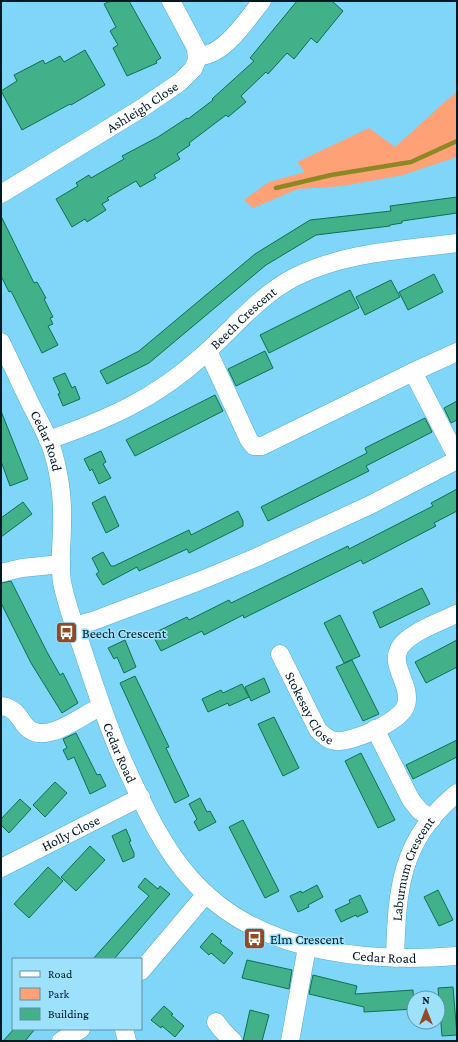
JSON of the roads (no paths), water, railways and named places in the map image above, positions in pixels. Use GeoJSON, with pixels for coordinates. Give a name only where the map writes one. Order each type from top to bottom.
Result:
{"type":"FeatureCollection","features":[{"type":"Feature","properties":{"kind":"street"},"geometry":{"type":"LineString","coordinates":[[171,1],[194,42],[197,56],[211,54],[224,45],[262,1]]}},
{"type":"Feature","properties":{"kind":"street","name":"Ashleigh Close"},"geometry":{"type":"LineString","coordinates":[[1,194],[142,108],[180,82],[194,69],[197,56]]}},
{"type":"Feature","properties":{"kind":"street","name":"Beech Crescent"},"geometry":{"type":"LineString","coordinates":[[48,440],[114,416],[143,401],[180,375],[266,297],[288,281],[308,271],[348,258],[457,242]]}},
{"type":"Feature","properties":{"kind":"street","name":"Cedar Road"},"geometry":{"type":"LineString","coordinates":[[1,342],[48,440],[61,487],[63,512],[61,564],[64,589],[74,626],[100,707],[140,797],[173,855],[191,880],[226,910],[264,932],[307,947],[351,954],[395,958],[457,956]]}},
{"type":"Feature","properties":{"kind":"street"},"geometry":{"type":"LineString","coordinates":[[208,351],[249,440],[254,446],[262,446],[457,352]]}},
{"type":"Feature","properties":{"kind":"street"},"geometry":{"type":"LineString","coordinates":[[74,626],[114,613],[236,566],[370,505],[457,459],[413,372]]}},
{"type":"Feature","properties":{"kind":"street"},"geometry":{"type":"LineString","coordinates":[[1,573],[22,568],[61,564]]}},
{"type":"Feature","properties":{"kind":"street","name":"Stokesay Close"},"geometry":{"type":"LineString","coordinates":[[280,654],[314,723],[323,735],[336,741],[354,739],[400,715],[407,704],[407,688],[397,660],[397,654],[402,644],[412,636],[456,614]]}},
{"type":"Feature","properties":{"kind":"street"},"geometry":{"type":"LineString","coordinates":[[1,706],[15,711],[30,731],[40,734],[56,730],[100,707]]}},
{"type":"Feature","properties":{"kind":"street"},"geometry":{"type":"LineString","coordinates":[[375,729],[411,800],[420,811],[432,819]]}},
{"type":"Feature","properties":{"kind":"street","name":"Laburnum Crescent"},"geometry":{"type":"LineString","coordinates":[[395,958],[397,905],[403,872],[415,844],[432,819],[457,793]]}},
{"type":"Feature","properties":{"kind":"street","name":"Holly Close"},"geometry":{"type":"LineString","coordinates":[[1,868],[140,797]]}},
{"type":"Feature","properties":{"kind":"street"},"geometry":{"type":"LineString","coordinates":[[142,970],[206,894]]}},
{"type":"Feature","properties":{"kind":"street"},"geometry":{"type":"LineString","coordinates":[[290,1041],[307,947]]}},
{"type":"Feature","properties":{"kind":"street"},"geometry":{"type":"LineString","coordinates":[[216,1022],[233,1041]]}},
{"type":"Feature","properties":{"kind":"street"},"geometry":{"type":"LineString","coordinates":[[61,1041],[79,1030]]}},
{"type":"Feature","properties":{"kind":"street"},"geometry":{"type":"LineString","coordinates":[[124,1030],[127,1041]]}},
{"type":"Feature","properties":{"kind":"waterway"},"geometry":{"type":"LineString","coordinates":[[276,188],[331,175],[411,162],[457,141]]}},
{"type":"Feature","properties":{"kind":"place","name":"Beech Crescent"},"geometry":{"type":"Point","coordinates":[67,633]}},
{"type":"Feature","properties":{"kind":"place","name":"Elm Crescent"},"geometry":{"type":"Point","coordinates":[254,939]}}]}
